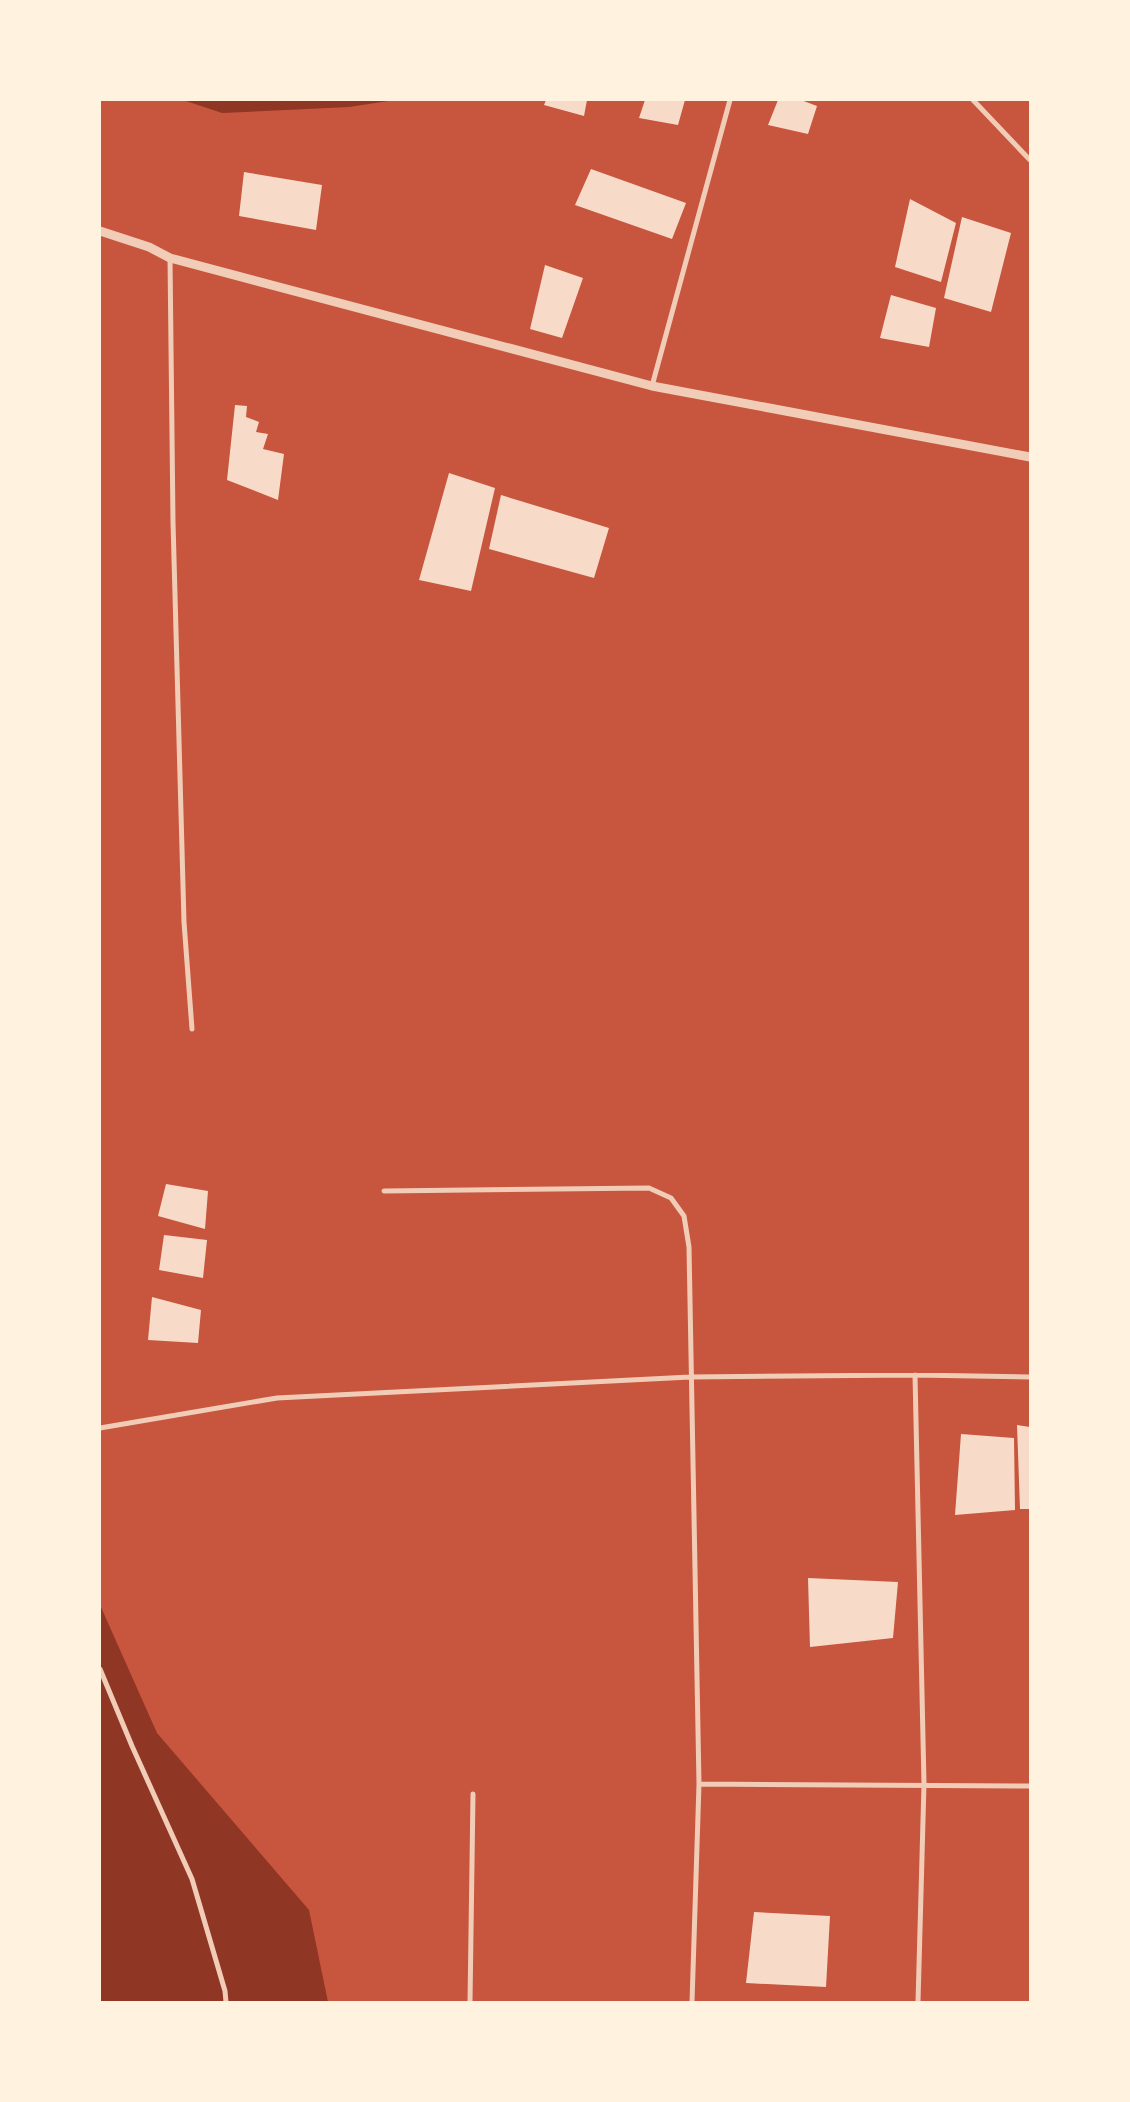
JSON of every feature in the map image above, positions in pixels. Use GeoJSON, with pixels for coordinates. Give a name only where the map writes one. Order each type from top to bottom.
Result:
{"type":"FeatureCollection","features":[{"type":"Feature","properties":{"kind":"street"},"geometry":{"type":"LineString","coordinates":[[652,386],[730,100]]}},
{"type":"Feature","properties":{"kind":"street"},"geometry":{"type":"LineString","coordinates":[[972,100],[1030,160]]}},
{"type":"Feature","properties":{"kind":"street"},"geometry":{"type":"LineString","coordinates":[[100,231],[149,247],[170,258],[652,386],[1030,457]]}},
{"type":"Feature","properties":{"kind":"street"},"geometry":{"type":"LineString","coordinates":[[170,258],[173,522],[184,913],[192,1029]]}},
{"type":"Feature","properties":{"kind":"street"},"geometry":{"type":"LineString","coordinates":[[384,1192],[649,1188],[671,1198],[684,1216],[689,1247],[699,1784],[692,2002]]}},
{"type":"Feature","properties":{"kind":"street"},"geometry":{"type":"LineString","coordinates":[[915,1375],[924,1784],[918,2002]]}},
{"type":"Feature","properties":{"kind":"street"},"geometry":{"type":"LineString","coordinates":[[100,1428],[277,1398],[690,1376],[915,1375],[1030,1377]]}},
{"type":"Feature","properties":{"kind":"street"},"geometry":{"type":"LineString","coordinates":[[100,1669],[132,1746],[192,1879],[225,1991],[226,2002]]}},
{"type":"Feature","properties":{"kind":"street"},"geometry":{"type":"LineString","coordinates":[[699,1784],[1030,1786]]}},
{"type":"Feature","properties":{"kind":"street"},"geometry":{"type":"LineString","coordinates":[[470,2002],[473,1794]]}},
{"type":"Feature","properties":{"kind":"shaded area"},"geometry":{"type":"Polygon","coordinates":[[[183,100],[395,100],[349,107],[222,113],[183,100]]]}},
{"type":"Feature","properties":{"kind":"shaded area"},"geometry":{"type":"Polygon","coordinates":[[[100,1605],[157,1733],[309,1910],[328,2002],[100,2002],[100,1605]]]}},
{"type":"Feature","properties":{"kind":"building"},"geometry":{"type":"Polygon","coordinates":[[[546,100],[587,100],[584,116],[544,105],[546,100]]]}},
{"type":"Feature","properties":{"kind":"building"},"geometry":{"type":"Polygon","coordinates":[[[645,100],[685,100],[678,125],[639,118],[645,100]]]}},
{"type":"Feature","properties":{"kind":"building"},"geometry":{"type":"Polygon","coordinates":[[[778,100],[801,100],[817,106],[808,134],[768,125],[778,100]]]}},
{"type":"Feature","properties":{"kind":"building"},"geometry":{"type":"Polygon","coordinates":[[[591,169],[686,203],[672,239],[575,205],[591,169]]]}},
{"type":"Feature","properties":{"kind":"building"},"geometry":{"type":"Polygon","coordinates":[[[244,172],[322,185],[316,230],[239,216],[244,172]]]}},
{"type":"Feature","properties":{"kind":"building"},"geometry":{"type":"Polygon","coordinates":[[[910,199],[956,223],[941,282],[895,267],[910,199]]]}},
{"type":"Feature","properties":{"kind":"building"},"geometry":{"type":"Polygon","coordinates":[[[962,217],[1011,233],[991,312],[944,298],[962,217]]]}},
{"type":"Feature","properties":{"kind":"building"},"geometry":{"type":"Polygon","coordinates":[[[545,265],[583,278],[562,338],[530,329],[545,265]]]}},
{"type":"Feature","properties":{"kind":"building"},"geometry":{"type":"Polygon","coordinates":[[[891,295],[936,308],[929,347],[880,338],[891,295]]]}},
{"type":"Feature","properties":{"kind":"building"},"geometry":{"type":"Polygon","coordinates":[[[235,405],[247,406],[246,417],[259,422],[256,432],[268,434],[263,449],[284,454],[278,500],[227,480],[235,405]]]}},
{"type":"Feature","properties":{"kind":"building"},"geometry":{"type":"Polygon","coordinates":[[[449,473],[495,488],[471,591],[419,580],[449,473]]]}},
{"type":"Feature","properties":{"kind":"building"},"geometry":{"type":"Polygon","coordinates":[[[501,495],[609,528],[594,578],[489,549],[501,495]]]}},
{"type":"Feature","properties":{"kind":"building"},"geometry":{"type":"Polygon","coordinates":[[[166,1184],[208,1191],[205,1229],[158,1216],[166,1184]]]}},
{"type":"Feature","properties":{"kind":"building"},"geometry":{"type":"Polygon","coordinates":[[[164,1235],[207,1240],[203,1278],[159,1270],[164,1235]]]}},
{"type":"Feature","properties":{"kind":"building"},"geometry":{"type":"Polygon","coordinates":[[[152,1297],[201,1310],[198,1343],[148,1340],[152,1297]]]}},
{"type":"Feature","properties":{"kind":"building"},"geometry":{"type":"Polygon","coordinates":[[[1017,1425],[1030,1427],[1030,1509],[1020,1509],[1017,1425]]]}},
{"type":"Feature","properties":{"kind":"building"},"geometry":{"type":"Polygon","coordinates":[[[961,1434],[1014,1438],[1015,1510],[955,1515],[961,1434]]]}},
{"type":"Feature","properties":{"kind":"building"},"geometry":{"type":"Polygon","coordinates":[[[808,1578],[898,1582],[893,1638],[810,1647],[808,1578]]]}},
{"type":"Feature","properties":{"kind":"building"},"geometry":{"type":"Polygon","coordinates":[[[754,1912],[830,1916],[826,1987],[746,1983],[754,1912]]]}}]}
